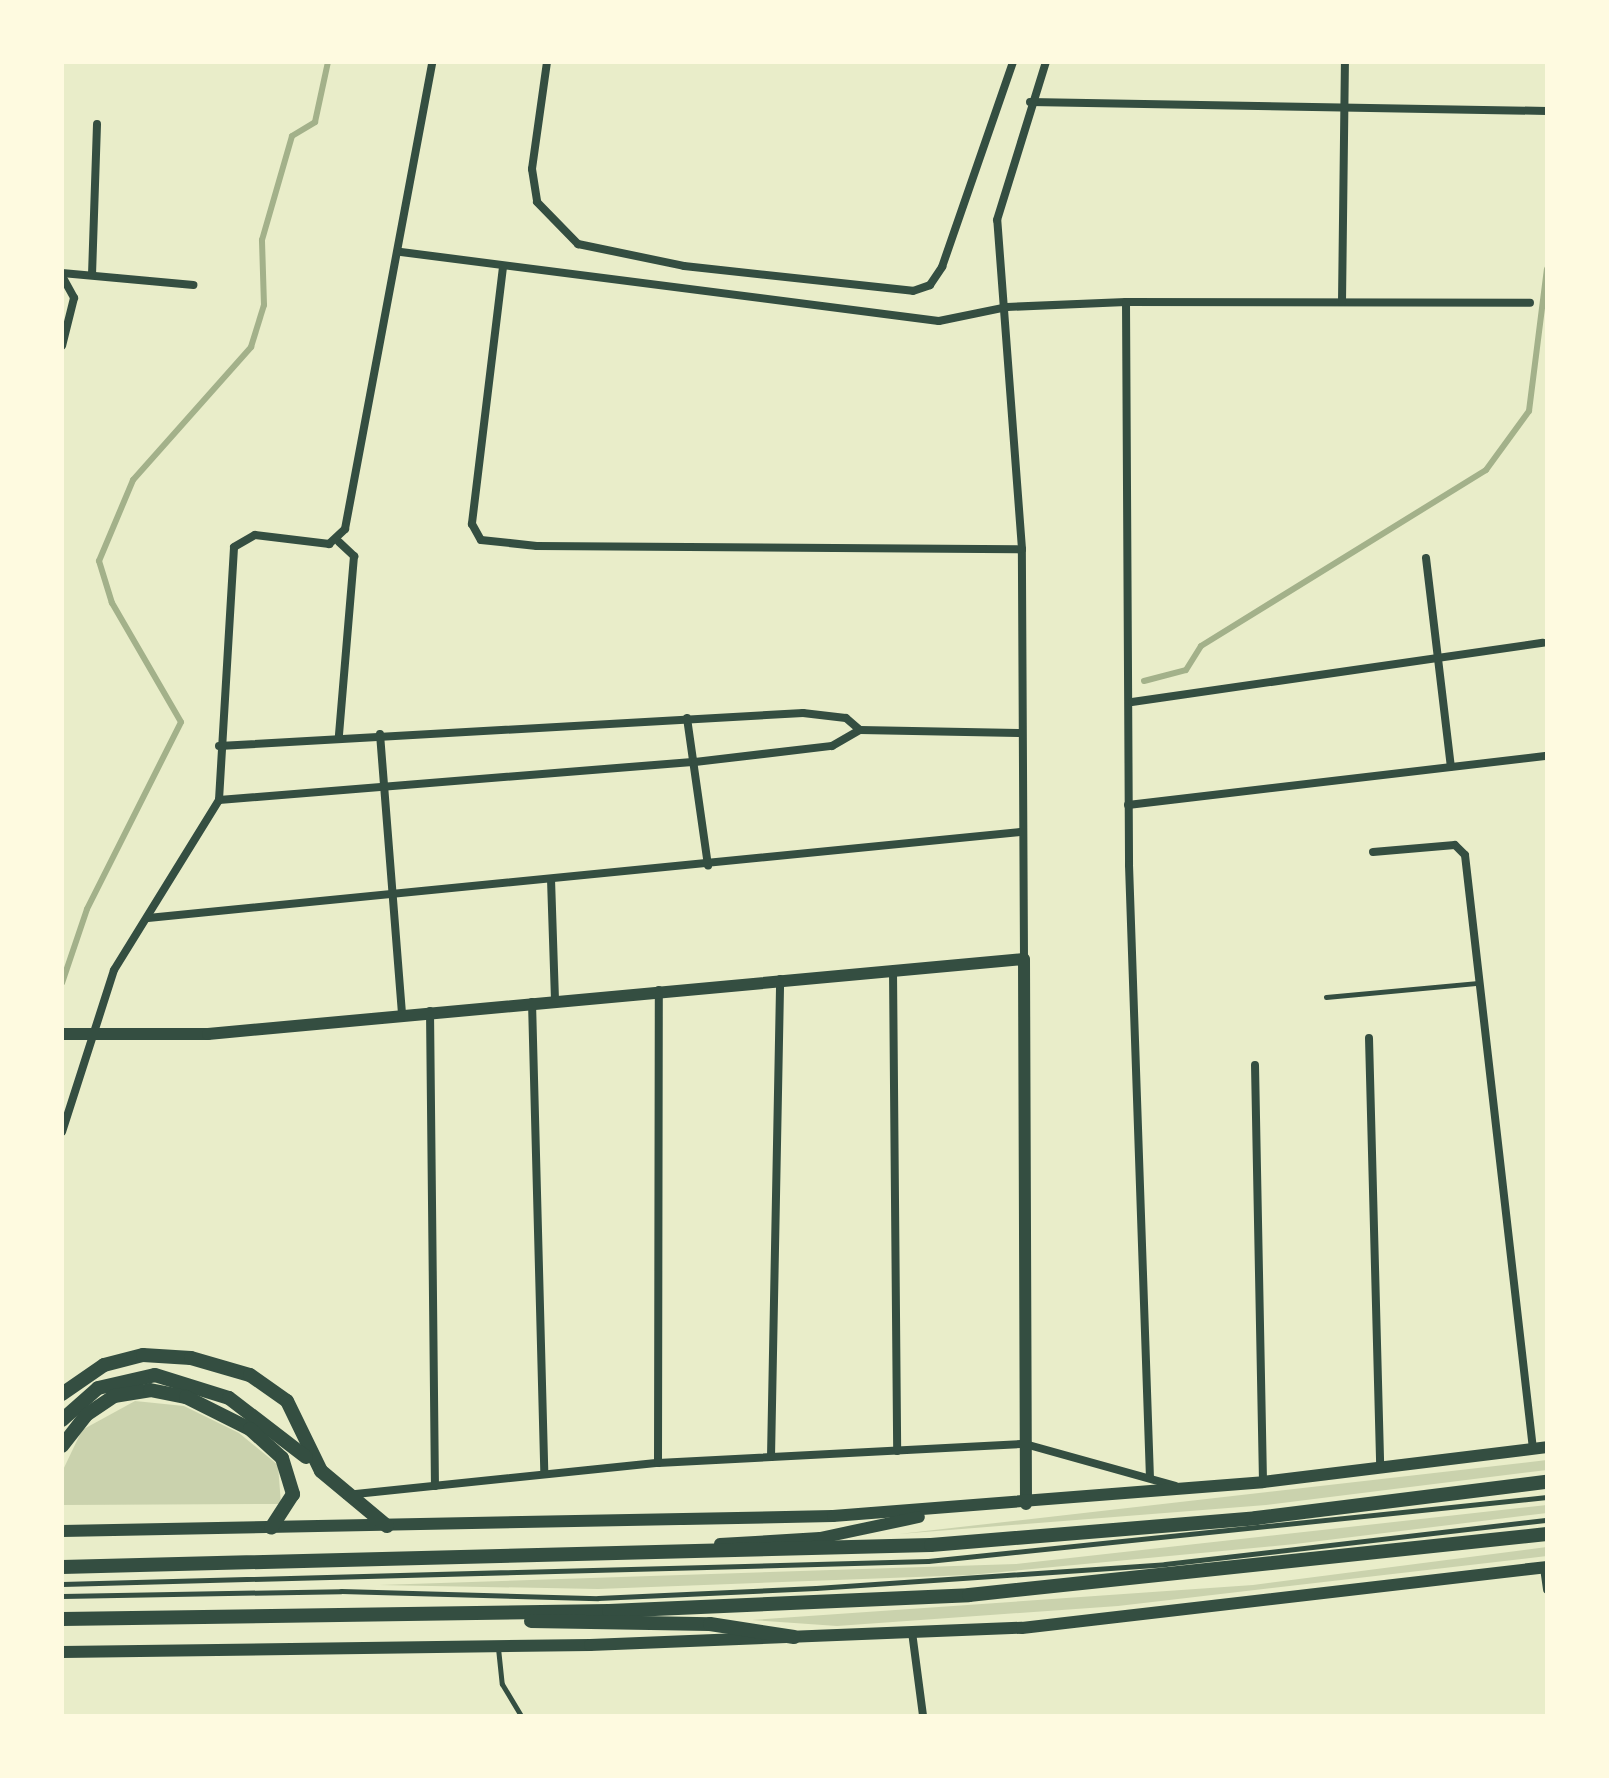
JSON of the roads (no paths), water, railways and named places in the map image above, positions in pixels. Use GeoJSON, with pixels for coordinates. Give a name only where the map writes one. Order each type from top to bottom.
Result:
{"type":"FeatureCollection","features":[{"type":"Feature","properties":{"kind":"main road"},"geometry":{"type":"LineString","coordinates":[[62,1394],[104,1365],[157,1354],[250,1375],[289,1404],[321,1471]]}},
{"type":"Feature","properties":{"kind":"main road"},"geometry":{"type":"LineString","coordinates":[[62,1420],[98,1388],[155,1375],[208,1388],[280,1432],[345,1496],[387,1526]]}},
{"type":"Feature","properties":{"kind":"main road"},"geometry":{"type":"LineString","coordinates":[[62,1446],[101,1404],[150,1390],[186,1397],[256,1434],[290,1472],[290,1507],[271,1528]]}},
{"type":"Feature","properties":{"kind":"main road"},"geometry":{"type":"LineString","coordinates":[[280,1432],[289,1404]]}},
{"type":"Feature","properties":{"kind":"main road"},"geometry":{"type":"LineString","coordinates":[[256,1434],[280,1432]]}},
{"type":"Feature","properties":{"kind":"main road"},"geometry":{"type":"LineString","coordinates":[[62,1567],[557,1558],[1032,1539],[1547,1482]]}},
{"type":"Feature","properties":{"kind":"main road"},"geometry":{"type":"LineString","coordinates":[[62,1619],[451,1615],[969,1595],[1547,1534]]}},
{"type":"Feature","properties":{"kind":"main road"},"geometry":{"type":"LineString","coordinates":[[451,1615],[588,1626],[710,1624],[794,1637]]}},
{"type":"Feature","properties":{"kind":"street"},"geometry":{"type":"LineString","coordinates":[[339,542],[401,252],[432,62]]}},
{"type":"Feature","properties":{"kind":"street"},"geometry":{"type":"LineString","coordinates":[[547,62],[532,169],[537,202],[578,244],[684,266],[913,291],[930,285],[942,267],[1013,62]]}},
{"type":"Feature","properties":{"kind":"street"},"geometry":{"type":"LineString","coordinates":[[1026,1504],[1024,959],[1020,832],[1022,549],[1007,307],[997,220],[1030,102],[1046,62]]}},
{"type":"Feature","properties":{"kind":"street"},"geometry":{"type":"LineString","coordinates":[[1342,302],[1345,62]]}},
{"type":"Feature","properties":{"kind":"street"},"geometry":{"type":"LineString","coordinates":[[1030,102],[1344,112],[1547,111]]}},
{"type":"Feature","properties":{"kind":"street"},"geometry":{"type":"LineString","coordinates":[[92,275],[97,124]]}},
{"type":"Feature","properties":{"kind":"street"},"geometry":{"type":"LineString","coordinates":[[401,252],[939,321],[1007,307],[1126,302],[1530,303]]}},
{"type":"Feature","properties":{"kind":"street"},"geometry":{"type":"LineString","coordinates":[[503,267],[474,533],[537,546],[1022,549]]}},
{"type":"Feature","properties":{"kind":"street"},"geometry":{"type":"LineString","coordinates":[[62,346],[74,298],[62,274],[193,285]]}},
{"type":"Feature","properties":{"kind":"street"},"geometry":{"type":"LineString","coordinates":[[1126,302],[1132,702],[1129,865],[1150,1478]]}},
{"type":"Feature","properties":{"kind":"street"},"geometry":{"type":"LineString","coordinates":[[62,1132],[84,1036],[114,970],[219,800],[219,746],[240,537],[339,542],[354,556],[339,736]]}},
{"type":"Feature","properties":{"kind":"street"},"geometry":{"type":"LineString","coordinates":[[1426,558],[1451,767]]}},
{"type":"Feature","properties":{"kind":"street"},"geometry":{"type":"LineString","coordinates":[[1132,702],[1543,643]]}},
{"type":"Feature","properties":{"kind":"street"},"geometry":{"type":"LineString","coordinates":[[219,746],[339,736],[818,714],[846,718],[860,730]]}},
{"type":"Feature","properties":{"kind":"street"},"geometry":{"type":"LineString","coordinates":[[687,718],[708,866]]}},
{"type":"Feature","properties":{"kind":"street"},"geometry":{"type":"LineString","coordinates":[[219,800],[695,762],[832,746],[860,730],[1021,733]]}},
{"type":"Feature","properties":{"kind":"street"},"geometry":{"type":"LineString","coordinates":[[380,734],[397,892],[402,1013]]}},
{"type":"Feature","properties":{"kind":"street"},"geometry":{"type":"LineString","coordinates":[[1128,805],[1547,756]]}},
{"type":"Feature","properties":{"kind":"street"},"geometry":{"type":"LineString","coordinates":[[148,918],[397,892],[708,866],[1020,832]]}},
{"type":"Feature","properties":{"kind":"street"},"geometry":{"type":"LineString","coordinates":[[1373,852],[1461,849],[1533,1449]]}},
{"type":"Feature","properties":{"kind":"street"},"geometry":{"type":"LineString","coordinates":[[551,879],[555,1000]]}},
{"type":"Feature","properties":{"kind":"street"},"geometry":{"type":"LineString","coordinates":[[62,1034],[208,1034],[402,1013],[1024,959]]}},
{"type":"Feature","properties":{"kind":"street"},"geometry":{"type":"LineString","coordinates":[[893,971],[897,1451]]}},
{"type":"Feature","properties":{"kind":"street"},"geometry":{"type":"LineString","coordinates":[[771,1457],[780,979]]}},
{"type":"Feature","properties":{"kind":"street"},"geometry":{"type":"LineString","coordinates":[[658,1463],[659,990]]}},
{"type":"Feature","properties":{"kind":"street"},"geometry":{"type":"LineString","coordinates":[[532,1002],[544,1472]]}},
{"type":"Feature","properties":{"kind":"street"},"geometry":{"type":"LineString","coordinates":[[430,1011],[435,1486]]}},
{"type":"Feature","properties":{"kind":"street"},"geometry":{"type":"LineString","coordinates":[[1369,1038],[1380,1468]]}},
{"type":"Feature","properties":{"kind":"street"},"geometry":{"type":"LineString","coordinates":[[1255,1065],[1263,1482]]}},
{"type":"Feature","properties":{"kind":"street"},"geometry":{"type":"LineString","coordinates":[[345,1496],[544,1472],[658,1463],[1025,1444],[1182,1489]]}},
{"type":"Feature","properties":{"kind":"street"},"geometry":{"type":"LineString","coordinates":[[62,1531],[387,1526],[961,1508],[1263,1482],[1547,1447]]}},
{"type":"Feature","properties":{"kind":"street"},"geometry":{"type":"LineString","coordinates":[[557,1558],[820,1538],[961,1508]]}},
{"type":"Feature","properties":{"kind":"street"},"geometry":{"type":"LineString","coordinates":[[62,1652],[498,1647],[912,1632],[1164,1616],[1546,1568],[1547,1590]]}},
{"type":"Feature","properties":{"kind":"street"},"geometry":{"type":"LineString","coordinates":[[912,1632],[923,1716]]}},
{"type":"Feature","properties":{"kind":"lane"},"geometry":{"type":"LineString","coordinates":[[1326,997],[1478,983]]}},
{"type":"Feature","properties":{"kind":"lane"},"geometry":{"type":"LineString","coordinates":[[62,1584],[928,1561],[1284,1530],[1547,1497]]}},
{"type":"Feature","properties":{"kind":"lane"},"geometry":{"type":"LineString","coordinates":[[62,1596],[341,1591],[598,1598],[816,1588],[1165,1564],[1547,1520]]}},
{"type":"Feature","properties":{"kind":"lane"},"geometry":{"type":"LineString","coordinates":[[498,1647],[502,1684],[521,1716]]}},
{"type":"Feature","properties":{"kind":"waterway"},"geometry":{"type":"LineString","coordinates":[[62,983],[87,909],[181,722],[112,603],[99,561],[133,480],[251,347],[264,305],[262,240],[292,136],[315,122],[328,62]]}},
{"type":"Feature","properties":{"kind":"waterway"},"geometry":{"type":"LineString","coordinates":[[1144,681],[1186,670],[1201,646],[1486,470],[1529,411],[1547,269]]}}]}
